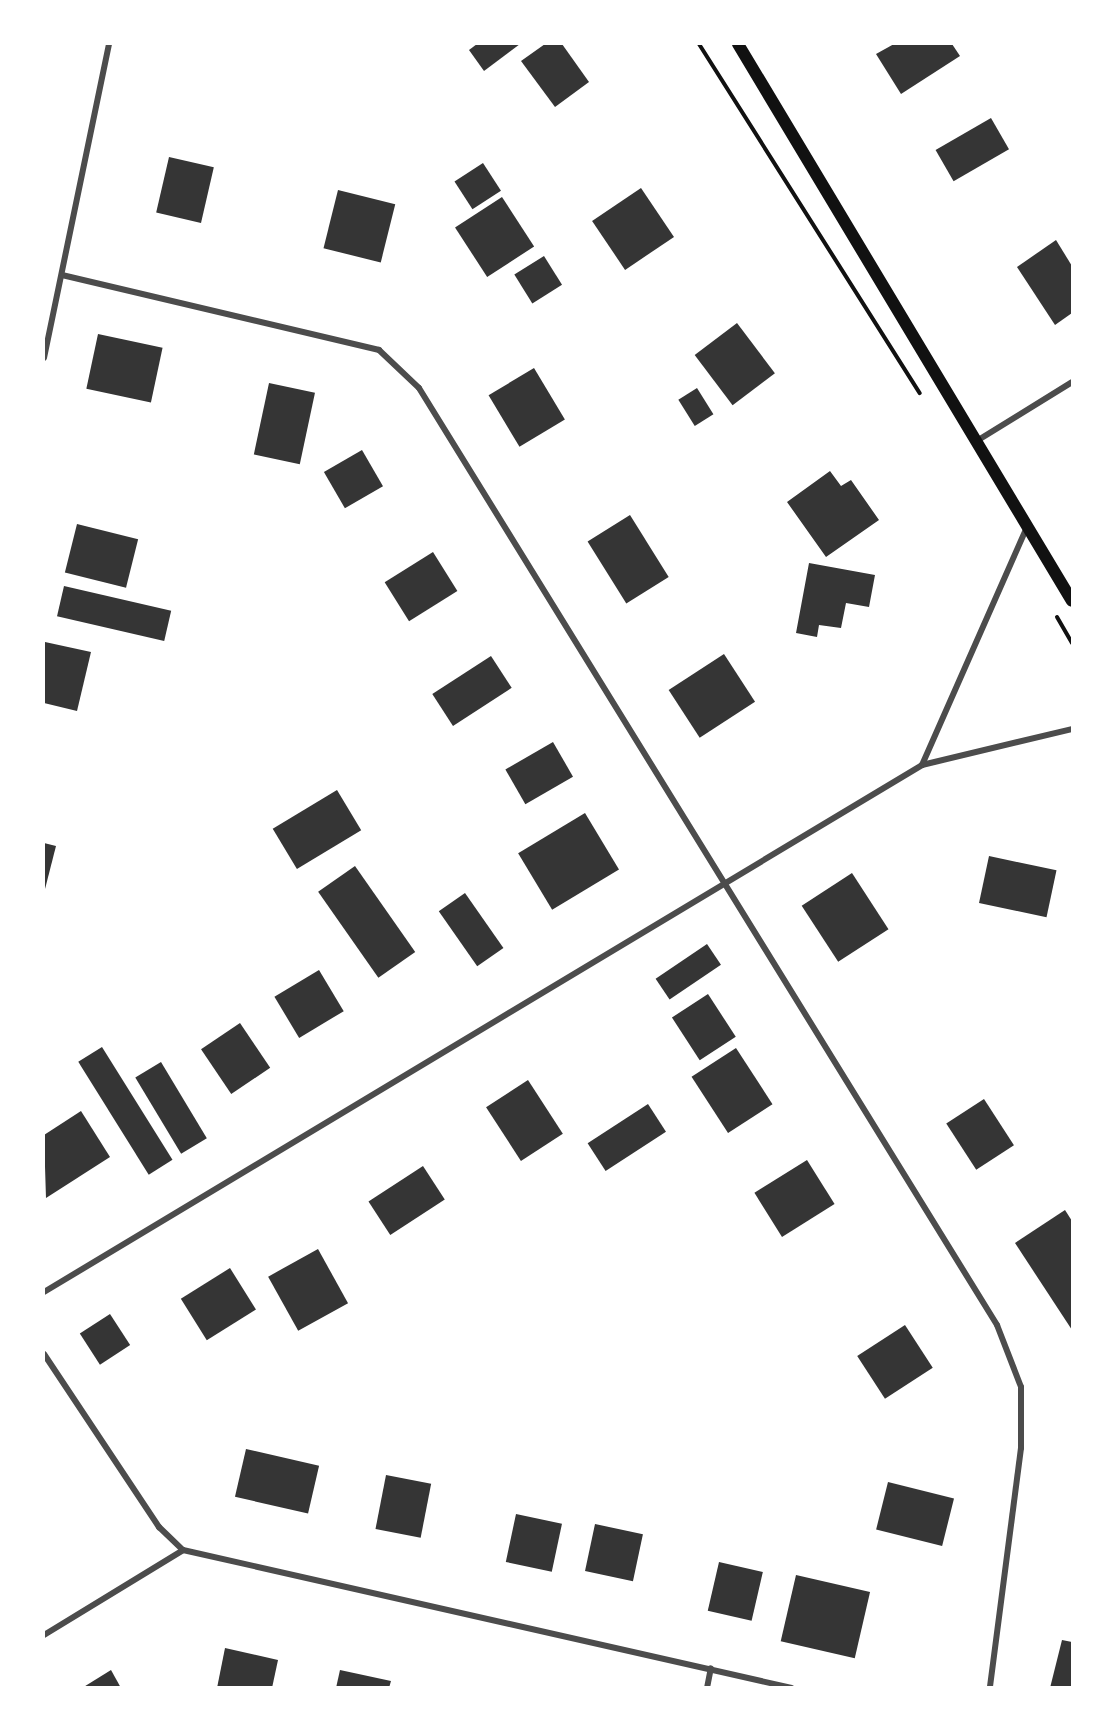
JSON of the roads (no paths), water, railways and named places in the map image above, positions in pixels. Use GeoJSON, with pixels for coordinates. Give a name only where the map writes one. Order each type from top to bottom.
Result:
{"type":"FeatureCollection","features":[{"type":"Feature","properties":{"kind":"main road"},"geometry":{"type":"LineString","coordinates":[[738,44],[974,442],[1072,601]]}},
{"type":"Feature","properties":{"kind":"street"},"geometry":{"type":"LineString","coordinates":[[44,358],[109,44]]}},
{"type":"Feature","properties":{"kind":"street"},"geometry":{"type":"LineString","coordinates":[[62,275],[379,350],[419,388],[997,1325],[1021,1387],[1021,1448],[990,1688]]}},
{"type":"Feature","properties":{"kind":"street"},"geometry":{"type":"LineString","coordinates":[[974,442],[1072,382]]}},
{"type":"Feature","properties":{"kind":"street"},"geometry":{"type":"LineString","coordinates":[[922,765],[1027,527]]}},
{"type":"Feature","properties":{"kind":"street"},"geometry":{"type":"LineString","coordinates":[[44,1292],[725,886],[922,765],[1072,729]]}},
{"type":"Feature","properties":{"kind":"street"},"geometry":{"type":"LineString","coordinates":[[44,1354],[159,1527],[183,1550],[792,1688]]}},
{"type":"Feature","properties":{"kind":"street"},"geometry":{"type":"LineString","coordinates":[[44,1635],[183,1550]]}},
{"type":"Feature","properties":{"kind":"street"},"geometry":{"type":"LineString","coordinates":[[707,1688],[711,1668]]}}]}
